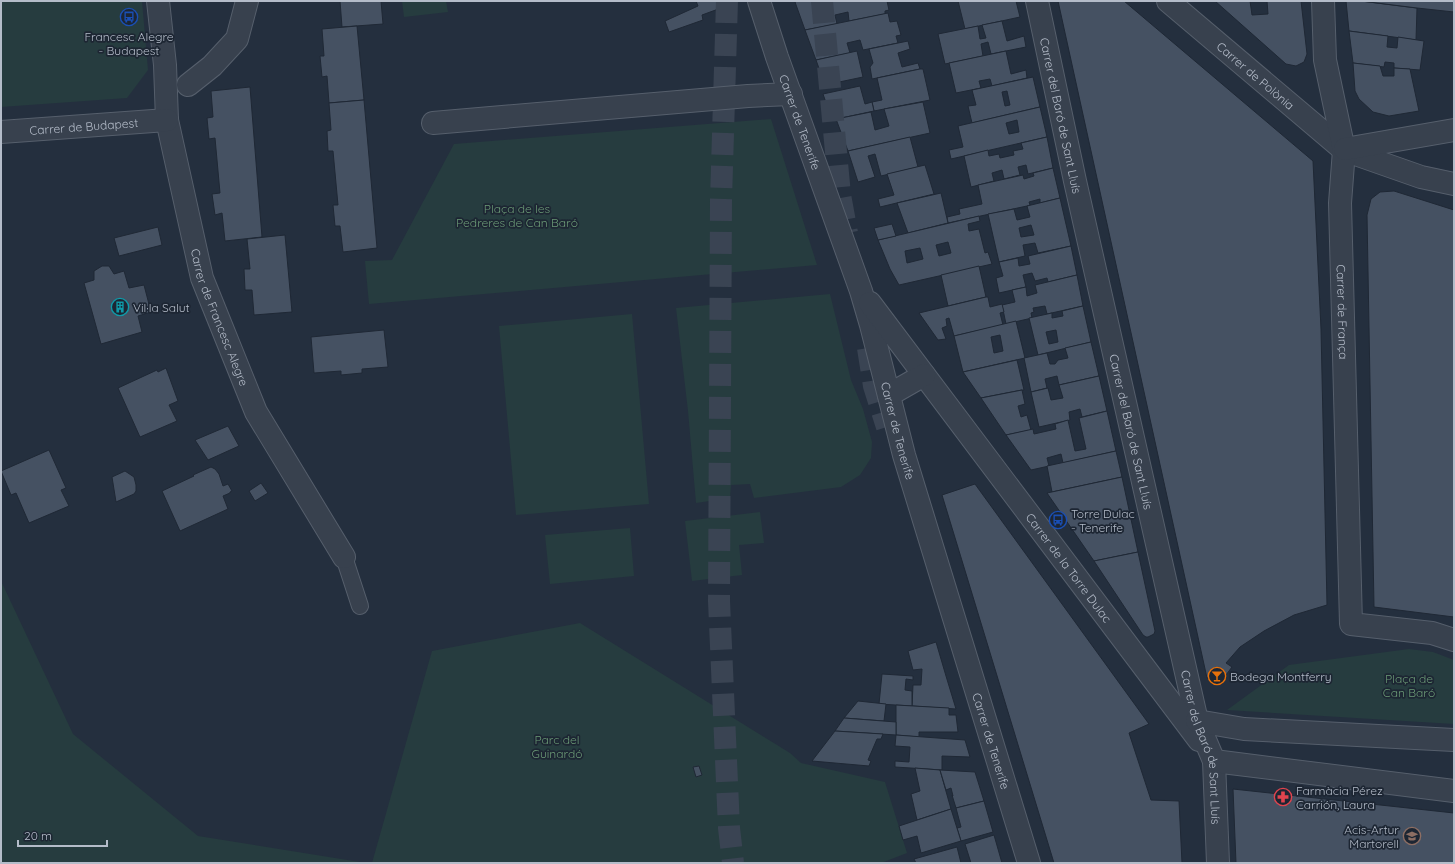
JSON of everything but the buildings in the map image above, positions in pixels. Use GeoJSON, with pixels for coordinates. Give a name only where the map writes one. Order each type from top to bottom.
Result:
{"type":"FeatureCollection","features":[{"type":"Feature","properties":{"kind":"street","name":"Carrer de Francesc Alegre"},"geometry":{"type":"LineString","coordinates":[[158,1],[165,65],[167,120],[202,278],[256,412],[344,557]]}},
{"type":"Feature","properties":{"kind":"street"},"geometry":{"type":"LineString","coordinates":[[188,85],[212,66],[237,39],[247,1]]}},
{"type":"Feature","properties":{"kind":"street","name":"Carrer de Tenerife"},"geometry":{"type":"LineString","coordinates":[[759,1],[861,291],[871,324],[904,455],[1029,863]]}},
{"type":"Feature","properties":{"kind":"street","name":"Carrer del Baró de Sant Lluís"},"geometry":{"type":"LineString","coordinates":[[1037,1],[1075,181],[1197,721],[1214,761],[1218,863]]}},
{"type":"Feature","properties":{"kind":"street","name":"Carrer de Polònia"},"geometry":{"type":"LineString","coordinates":[[1168,1],[1344,150]]}},
{"type":"Feature","properties":{"kind":"street","name":"Carrer de França"},"geometry":{"type":"LineString","coordinates":[[1323,1],[1325,60],[1344,150],[1340,203],[1351,624],[1432,633],[1454,640]]}},
{"type":"Feature","properties":{"kind":"street"},"geometry":{"type":"LineString","coordinates":[[433,123],[748,96],[791,94]]}},
{"type":"Feature","properties":{"kind":"street","name":"Carrer de Budapest"},"geometry":{"type":"LineString","coordinates":[[1,132],[167,120]]}},
{"type":"Feature","properties":{"kind":"street"},"geometry":{"type":"LineString","coordinates":[[1344,150],[1454,130]]}},
{"type":"Feature","properties":{"kind":"street"},"geometry":{"type":"LineString","coordinates":[[1344,150],[1421,177],[1454,184]]}},
{"type":"Feature","properties":{"kind":"street","name":"Carrer de la Torre Dulac"},"geometry":{"type":"LineString","coordinates":[[861,291],[1214,761]]}},
{"type":"Feature","properties":{"kind":"street"},"geometry":{"type":"LineString","coordinates":[[889,395],[924,375]]}},
{"type":"Feature","properties":{"kind":"street"},"geometry":{"type":"LineString","coordinates":[[1197,721],[1244,729],[1454,740]]}},
{"type":"Feature","properties":{"kind":"street"},"geometry":{"type":"LineString","coordinates":[[1214,761],[1454,792]]}},
{"type":"Feature","properties":{"kind":"lane","name":"Carrer de Francesc Alegre"},"geometry":{"type":"LineString","coordinates":[[344,557],[360,606]]}},
{"type":"Feature","properties":{"kind":"green space"},"geometry":{"type":"Polygon","coordinates":[[[1,1],[142,1],[148,70],[127,98],[1,107],[1,1]]]}},
{"type":"Feature","properties":{"kind":"green space"},"geometry":{"type":"Polygon","coordinates":[[[402,1],[446,1],[448,12],[404,17],[402,1]]]}},
{"type":"Feature","properties":{"kind":"green space","name":"Plaça de les Pedreres de Can Baró"},"geometry":{"type":"Polygon","coordinates":[[[771,119],[817,265],[369,304],[365,261],[392,260],[454,144],[771,119]]]}},
{"type":"Feature","properties":{"kind":"green space"},"geometry":{"type":"Polygon","coordinates":[[[830,294],[851,380],[863,409],[872,442],[871,458],[860,475],[841,487],[754,498],[750,484],[731,485],[730,498],[696,503],[688,411],[676,308],[830,294]]]}},
{"type":"Feature","properties":{"kind":"green space"},"geometry":{"type":"Polygon","coordinates":[[[632,314],[649,504],[516,515],[499,326],[632,314]]]}},
{"type":"Feature","properties":{"kind":"green space"},"geometry":{"type":"Polygon","coordinates":[[[760,512],[764,543],[739,545],[742,575],[692,581],[685,521],[760,512]]]}},
{"type":"Feature","properties":{"kind":"green space"},"geometry":{"type":"Polygon","coordinates":[[[630,528],[634,576],[550,584],[545,535],[630,528]]]}},
{"type":"Feature","properties":{"kind":"green space"},"geometry":{"type":"Polygon","coordinates":[[[1,581],[73,734],[198,836],[366,863],[1,863],[1,581]]]}},
{"type":"Feature","properties":{"kind":"green space","name":"Parc del Guinardó"},"geometry":{"type":"Polygon","coordinates":[[[580,623],[790,753],[801,763],[885,782],[907,853],[881,863],[372,863],[432,651],[580,623]]]}},
{"type":"Feature","properties":{"kind":"green space","name":"Plaça de Can Baró"},"geometry":{"type":"Polygon","coordinates":[[[1409,649],[1433,652],[1454,660],[1454,724],[1227,710],[1289,665],[1409,649]]]}},
{"type":"Feature","properties":{"kind":"tunnel"},"geometry":{"type":"LineString","coordinates":[[727,1],[721,200],[719,601],[729,828],[733,863]]}},
{"type":"Feature","properties":{"kind":"tunnel"},"geometry":{"type":"LineString","coordinates":[[822,1],[840,195],[847,233]]}},
{"type":"Feature","properties":{"kind":"tunnel"},"geometry":{"type":"LineString","coordinates":[[868,348],[874,386],[887,427]]}},
{"type":"Feature","properties":{"kind":"place","name":"Francesc Alegre - Budapest"},"geometry":{"type":"Point","coordinates":[129,17]}},
{"type":"Feature","properties":{"kind":"place","name":"Vil·la Salut"},"geometry":{"type":"Point","coordinates":[120,307]}},
{"type":"Feature","properties":{"kind":"place","name":"Torre Dulac - Tenerife"},"geometry":{"type":"Point","coordinates":[1058,520]}},
{"type":"Feature","properties":{"kind":"place","name":"Bodega Montferry"},"geometry":{"type":"Point","coordinates":[1217,676]}},
{"type":"Feature","properties":{"kind":"place","name":"Farmàcia Pérez Carrión, Laura"},"geometry":{"type":"Point","coordinates":[1283,797]}},
{"type":"Feature","properties":{"kind":"place","name":"Acis-Artur Martorell"},"geometry":{"type":"Point","coordinates":[1412,836]}}]}
